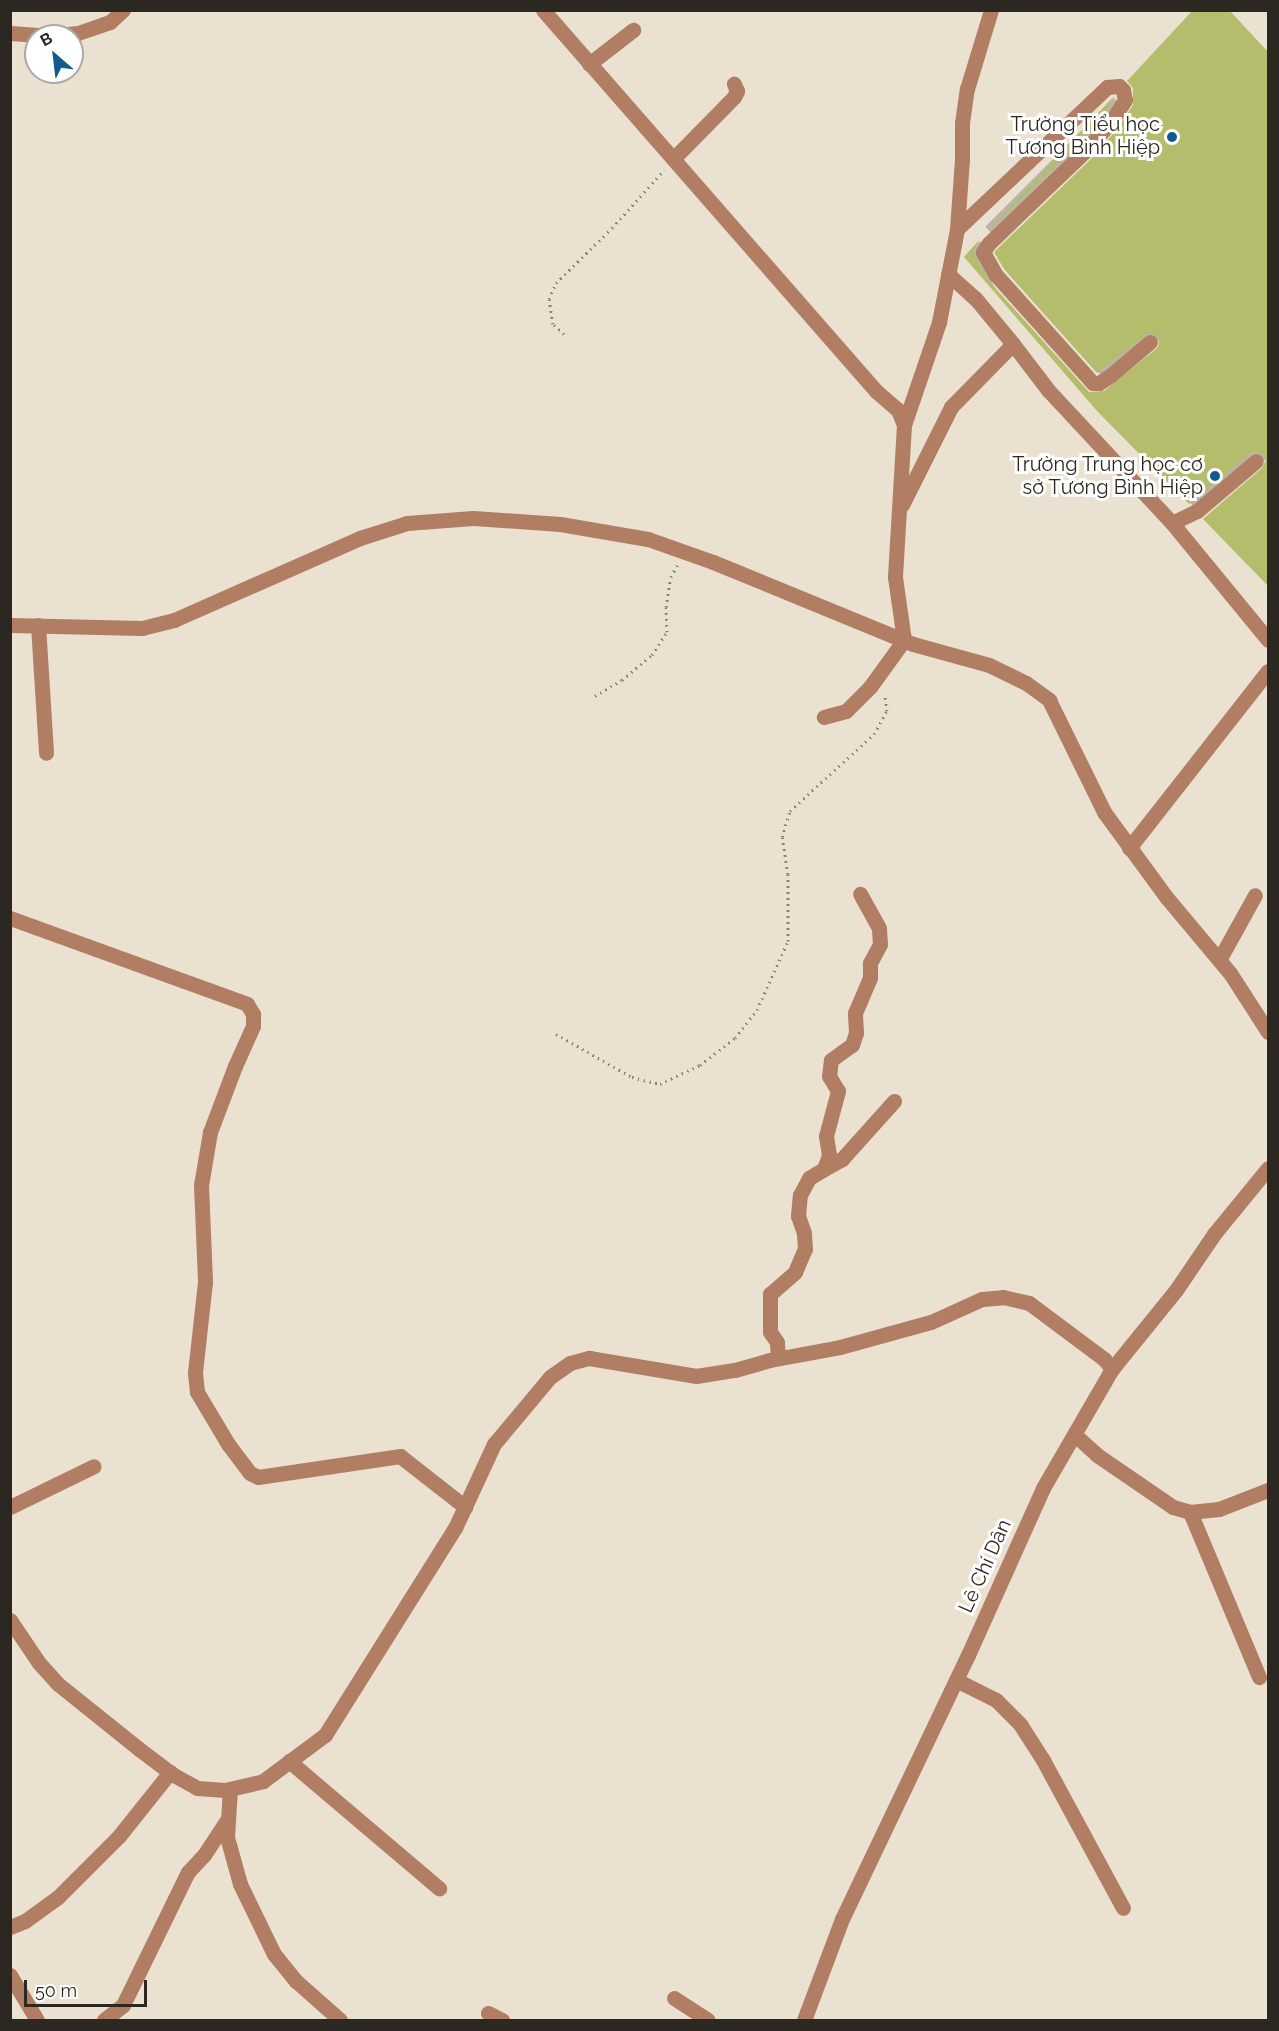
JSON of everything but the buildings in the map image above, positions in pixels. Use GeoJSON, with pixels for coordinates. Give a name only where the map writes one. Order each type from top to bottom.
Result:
{"type":"FeatureCollection","features":[{"type":"Feature","properties":{"kind":"street"},"geometry":{"type":"LineString","coordinates":[[10,33],[49,36],[78,33],[110,22],[123,10]]}},
{"type":"Feature","properties":{"kind":"street"},"geometry":{"type":"LineString","coordinates":[[543,10],[876,391],[898,410],[904,425]]}},
{"type":"Feature","properties":{"kind":"street"},"geometry":{"type":"LineString","coordinates":[[824,717],[846,711],[882,672],[904,640],[895,577],[904,425],[939,322],[957,229],[962,123],[967,88],[991,10]]}},
{"type":"Feature","properties":{"kind":"street"},"geometry":{"type":"LineString","coordinates":[[589,64],[633,30]]}},
{"type":"Feature","properties":{"kind":"street"},"geometry":{"type":"LineString","coordinates":[[673,159],[734,97],[737,91],[734,84]]}},
{"type":"Feature","properties":{"kind":"street"},"geometry":{"type":"LineString","coordinates":[[957,229],[1107,87],[1119,86],[1123,90],[1125,100],[1110,123],[1083,153],[989,243],[983,252],[996,275],[1093,383],[1099,383],[1111,375],[1150,342]]}},
{"type":"Feature","properties":{"kind":"street"},"geometry":{"type":"LineString","coordinates":[[948,274],[975,298],[1048,390],[1172,523],[1269,640]]}},
{"type":"Feature","properties":{"kind":"street"},"geometry":{"type":"LineString","coordinates":[[897,516],[951,407],[1013,344]]}},
{"type":"Feature","properties":{"kind":"street"},"geometry":{"type":"LineString","coordinates":[[1172,523],[1197,511],[1256,460]]}},
{"type":"Feature","properties":{"kind":"street"},"geometry":{"type":"LineString","coordinates":[[10,625],[142,628],[174,620],[350,542],[407,523],[473,518],[560,524],[648,539],[904,640],[989,664],[1026,683],[1049,700],[1104,812],[1129,848],[1219,960],[1269,1032]]}},
{"type":"Feature","properties":{"kind":"street"},"geometry":{"type":"LineString","coordinates":[[38,625],[46,753]]}},
{"type":"Feature","properties":{"kind":"street"},"geometry":{"type":"LineString","coordinates":[[1129,848],[1269,671]]}},
{"type":"Feature","properties":{"kind":"street"},"geometry":{"type":"LineString","coordinates":[[824,1169],[829,1155],[826,1136],[838,1091],[828,1076],[831,1060],[852,1045],[856,1033],[855,1013],[870,978],[870,963],[880,944],[879,928],[860,894]]}},
{"type":"Feature","properties":{"kind":"street"},"geometry":{"type":"LineString","coordinates":[[1219,960],[1255,895]]}},
{"type":"Feature","properties":{"kind":"street"},"geometry":{"type":"LineString","coordinates":[[10,918],[247,1004],[253,1014],[254,1026],[235,1066],[210,1132],[201,1185],[205,1288],[195,1373],[197,1392],[228,1444],[250,1473],[258,1478],[400,1456],[465,1506]]}},
{"type":"Feature","properties":{"kind":"street"},"geometry":{"type":"LineString","coordinates":[[778,1358],[777,1342],[770,1332],[770,1294],[795,1272],[805,1249],[804,1233],[798,1216],[800,1195],[809,1178],[842,1159],[894,1101]]}},
{"type":"Feature","properties":{"kind":"street","name":"Lê Chí Dân"},"geometry":{"type":"LineString","coordinates":[[804,2020],[842,1919],[956,1680],[1043,1488],[1112,1369],[1176,1290],[1214,1234],[1269,1168]]}},
{"type":"Feature","properties":{"kind":"street"},"geometry":{"type":"LineString","coordinates":[[10,1620],[39,1664],[58,1684],[170,1772],[198,1788],[230,1789],[263,1781],[325,1735],[455,1528],[494,1444],[550,1377],[570,1363],[590,1358],[696,1376],[735,1370],[778,1358],[840,1347],[931,1322],[982,1299],[1004,1297],[1029,1303],[1104,1359],[1112,1369]]}},
{"type":"Feature","properties":{"kind":"street"},"geometry":{"type":"LineString","coordinates":[[1075,1435],[1097,1455],[1173,1507],[1190,1512],[1219,1509],[1269,1490]]}},
{"type":"Feature","properties":{"kind":"street"},"geometry":{"type":"LineString","coordinates":[[10,1507],[94,1466]]}},
{"type":"Feature","properties":{"kind":"street"},"geometry":{"type":"LineString","coordinates":[[1190,1512],[1259,1677]]}},
{"type":"Feature","properties":{"kind":"street"},"geometry":{"type":"LineString","coordinates":[[956,1680],[996,1700],[1020,1724],[1043,1760],[1123,1908]]}},
{"type":"Feature","properties":{"kind":"street"},"geometry":{"type":"LineString","coordinates":[[289,1761],[439,1888]]}},
{"type":"Feature","properties":{"kind":"street"},"geometry":{"type":"LineString","coordinates":[[10,1927],[25,1921],[58,1897],[119,1836],[170,1772]]}},
{"type":"Feature","properties":{"kind":"street"},"geometry":{"type":"LineString","coordinates":[[230,1789],[227,1837],[240,1884],[274,1954],[296,1981],[340,2020]]}},
{"type":"Feature","properties":{"kind":"street"},"geometry":{"type":"LineString","coordinates":[[104,2020],[123,2005],[188,1872],[204,1855],[228,1818]]}},
{"type":"Feature","properties":{"kind":"street"},"geometry":{"type":"LineString","coordinates":[[10,1975],[38,2020]]}},
{"type":"Feature","properties":{"kind":"street"},"geometry":{"type":"LineString","coordinates":[[674,1998],[708,2020]]}},
{"type":"Feature","properties":{"kind":"path"},"geometry":{"type":"LineString","coordinates":[[564,334],[553,324],[549,299],[555,283],[612,228],[673,159]]}},
{"type":"Feature","properties":{"kind":"path"},"geometry":{"type":"LineString","coordinates":[[595,696],[622,680],[652,655],[667,632],[666,607],[671,578],[684,552]]}},
{"type":"Feature","properties":{"kind":"path"},"geometry":{"type":"LineString","coordinates":[[556,1034],[632,1077],[660,1084],[700,1065],[735,1038],[757,1010],[788,941],[788,874],[782,837],[789,811],[874,734],[887,711],[882,672]]}},
{"type":"Feature","properties":{"kind":"place","name":"Trường Tiểu học Tương Bình Hiệp"},"geometry":{"type":"Point","coordinates":[1172,137]}},
{"type":"Feature","properties":{"kind":"place","name":"Trường Trung học cơ sở Tương Bình Hiệp"},"geometry":{"type":"Point","coordinates":[1215,476]}}]}
